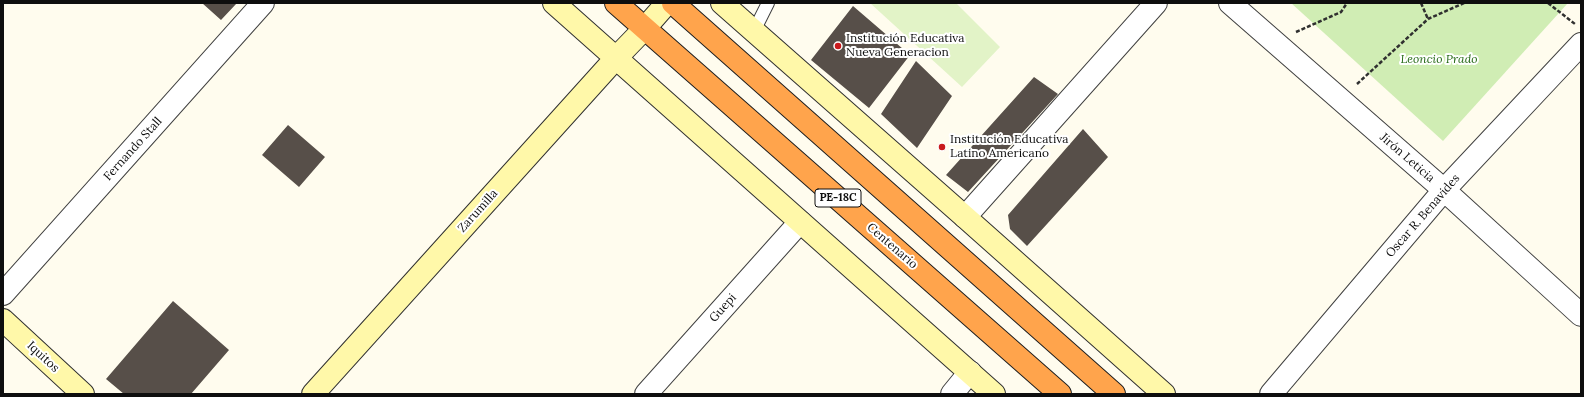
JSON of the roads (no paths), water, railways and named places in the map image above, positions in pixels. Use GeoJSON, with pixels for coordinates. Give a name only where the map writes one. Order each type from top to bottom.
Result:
{"type":"FeatureCollection","features":[{"type":"Feature","properties":{"kind":"highway","name":"Centenario"},"geometry":{"type":"LineString","coordinates":[[616,3],[1060,394]]}},
{"type":"Feature","properties":{"kind":"highway","name":"PE-18C"},"geometry":{"type":"LineString","coordinates":[[673,3],[1114,394]]}},
{"type":"Feature","properties":{"kind":"street","name":"Fernando Stall"},"geometry":{"type":"LineString","coordinates":[[3,294],[263,3]]}},
{"type":"Feature","properties":{"kind":"street"},"geometry":{"type":"LineString","coordinates":[[554,3],[994,394]]}},
{"type":"Feature","properties":{"kind":"street","name":"Zarumilla"},"geometry":{"type":"LineString","coordinates":[[313,394],[667,3]]}},
{"type":"Feature","properties":{"kind":"street"},"geometry":{"type":"LineString","coordinates":[[722,3],[1164,394]]}},
{"type":"Feature","properties":{"kind":"street"},"geometry":{"type":"LineString","coordinates":[[965,217],[1156,3]]}},
{"type":"Feature","properties":{"kind":"street","name":"Jirón Leticia"},"geometry":{"type":"LineString","coordinates":[[1230,3],[1444,190],[1581,315]]}},
{"type":"Feature","properties":{"kind":"street","name":"Oscar R. Benavides"},"geometry":{"type":"LineString","coordinates":[[1271,394],[1578,34]]}},
{"type":"Feature","properties":{"kind":"street","name":"Guepi"},"geometry":{"type":"LineString","coordinates":[[646,394],[800,222]]}},
{"type":"Feature","properties":{"kind":"street","name":"Iquitos"},"geometry":{"type":"LineString","coordinates":[[3,320],[83,394]]}},
{"type":"Feature","properties":{"kind":"street"},"geometry":{"type":"LineString","coordinates":[[952,394],[970,372]]}},
{"type":"Feature","properties":{"kind":"lane"},"geometry":{"type":"LineString","coordinates":[[754,31],[768,3]]}},
{"type":"Feature","properties":{"kind":"place","name":"Institución Educativa Nueva Generacion"},"geometry":{"type":"Point","coordinates":[838,46]}},
{"type":"Feature","properties":{"kind":"place","name":"Institución Educativa Latino Americano"},"geometry":{"type":"Point","coordinates":[942,147]}},
{"type":"Feature","properties":{"kind":"park label","name":"Leoncio Prado"},"geometry":{"type":"Point","coordinates":[1439,60]}}]}
